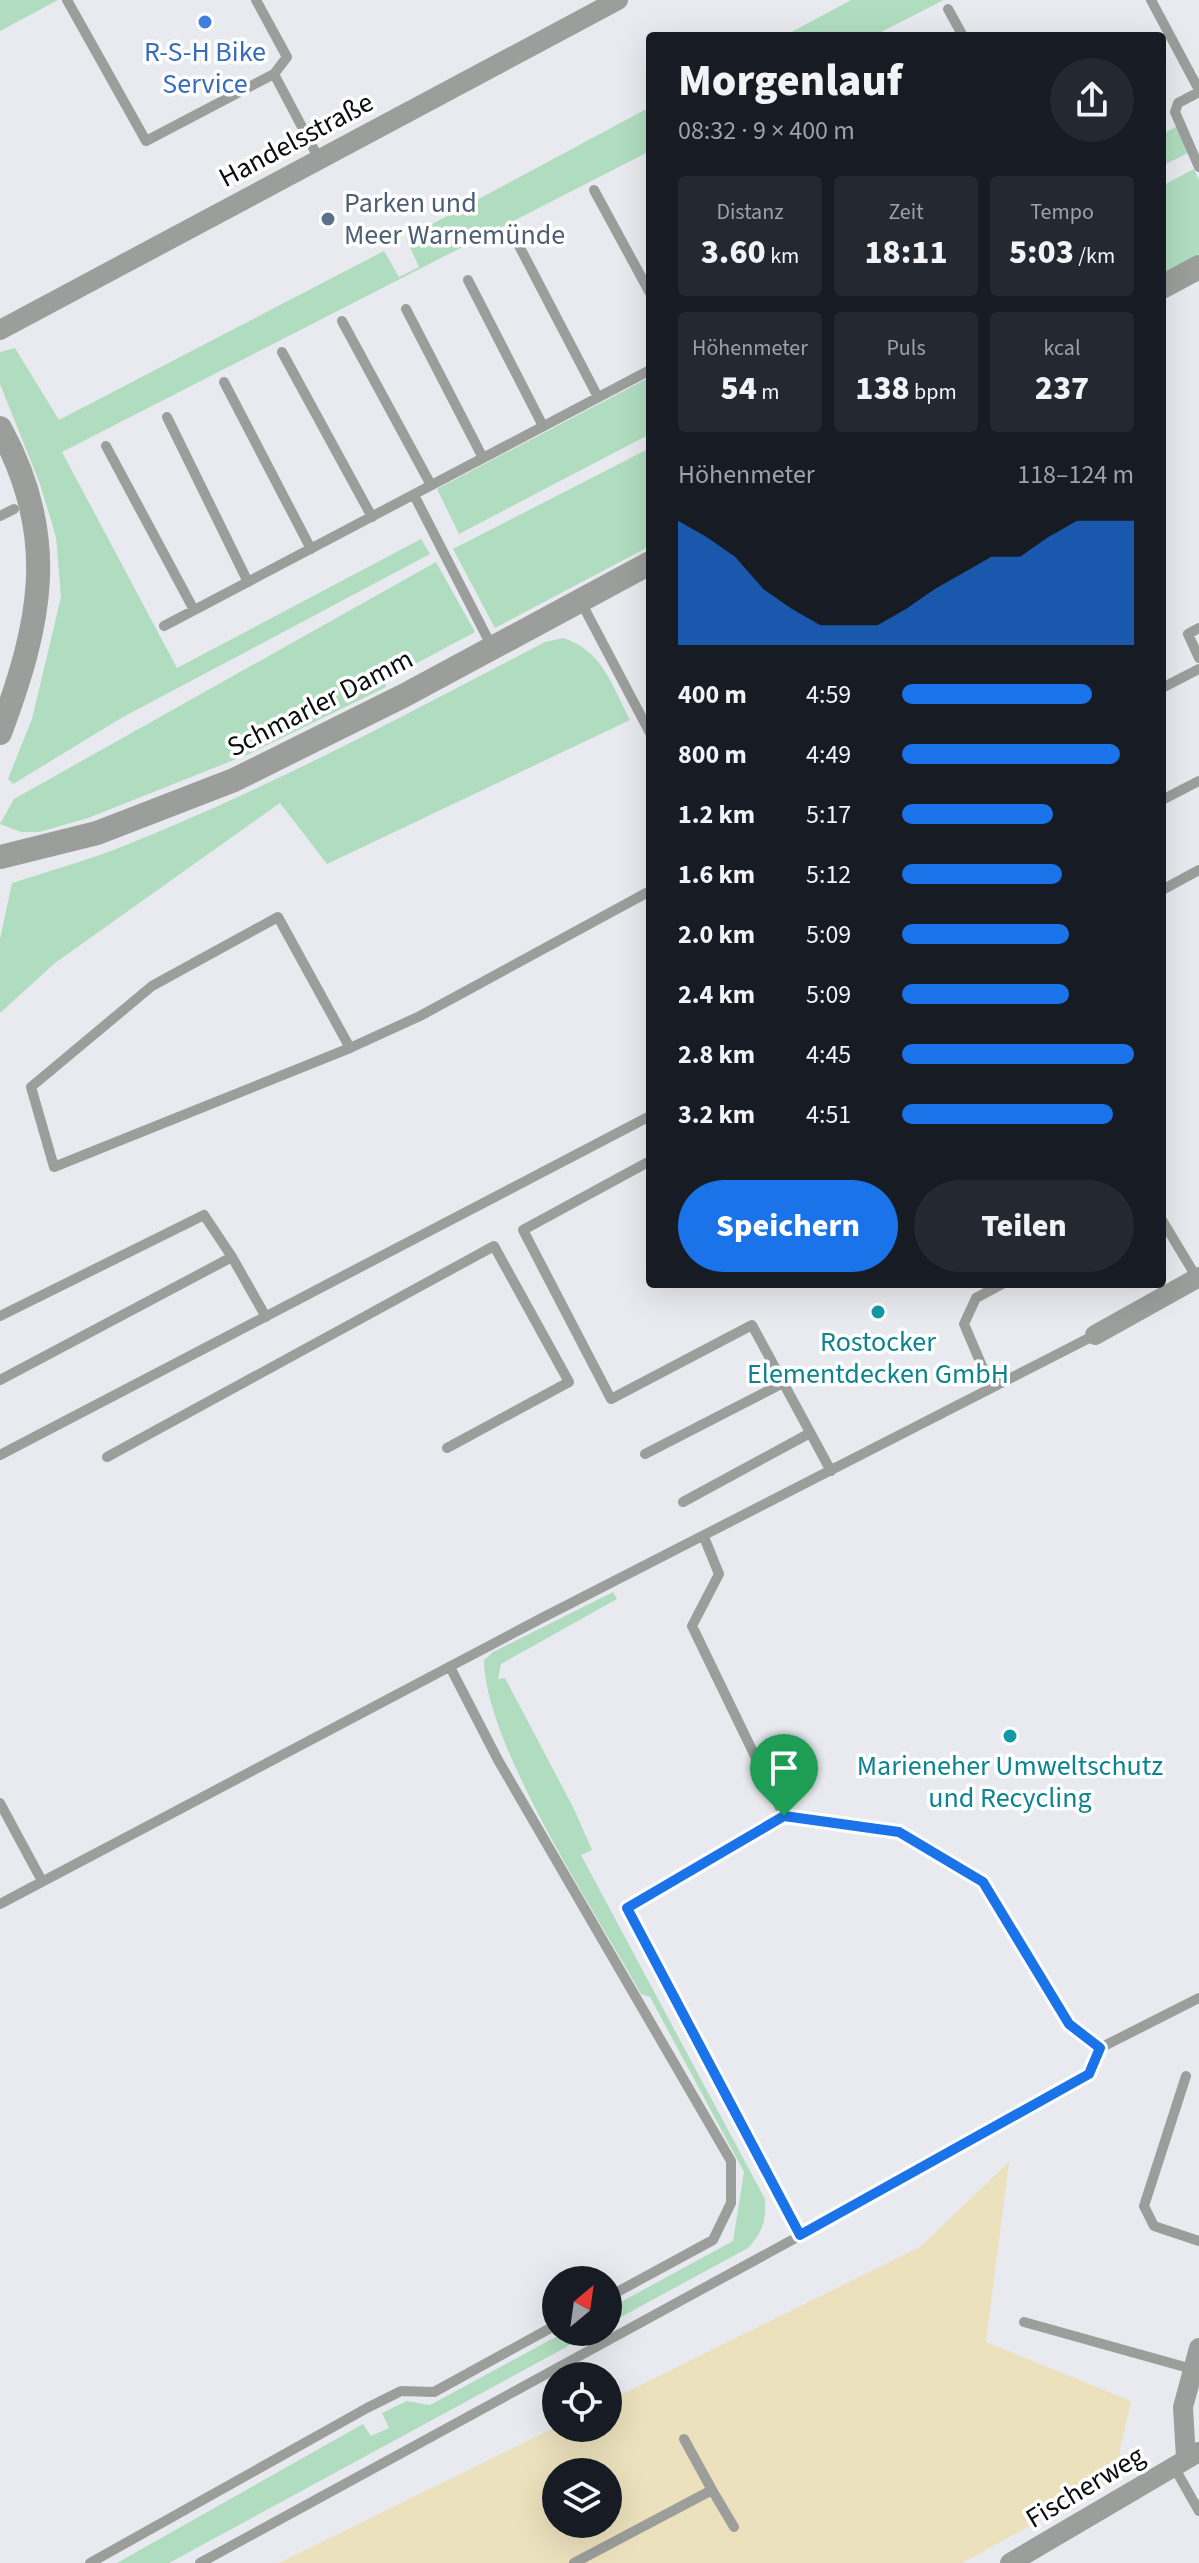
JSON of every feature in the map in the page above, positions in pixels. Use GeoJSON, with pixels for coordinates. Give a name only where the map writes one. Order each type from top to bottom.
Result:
{"type":"FeatureCollection","features":[{"type":"Feature","properties":{"kind":"street","name":"Handelsstraße"},"geometry":{"type":"LineString","coordinates":[[0,330],[618,0]]}},
{"type":"Feature","properties":{"kind":"street"},"geometry":{"type":"LineString","coordinates":[[1166,285],[1199,267]]}},
{"type":"Feature","properties":{"kind":"street"},"geometry":{"type":"LineString","coordinates":[[0,428],[32,512],[40,562],[32,638],[0,733]]}},
{"type":"Feature","properties":{"kind":"street","name":"Schmarler Damm"},"geometry":{"type":"LineString","coordinates":[[0,857],[97,833],[234,780],[405,695],[646,565]]}},
{"type":"Feature","properties":{"kind":"street"},"geometry":{"type":"LineString","coordinates":[[1095,1335],[1198,1278]]}},
{"type":"Feature","properties":{"kind":"street","name":"Fischerweg"},"geometry":{"type":"LineString","coordinates":[[1010,2563],[1186,2459],[1183,2407],[1199,2348]]}},
{"type":"Feature","properties":{"kind":"lane"},"geometry":{"type":"LineString","coordinates":[[67,0],[146,141],[274,74],[287,57],[256,0]]}},
{"type":"Feature","properties":{"kind":"lane"},"geometry":{"type":"LineString","coordinates":[[1151,0],[1199,91],[1178,103],[1175,112],[1199,167]]}},
{"type":"Feature","properties":{"kind":"lane"},"geometry":{"type":"LineString","coordinates":[[948,9],[961,32]]}},
{"type":"Feature","properties":{"kind":"lane"},"geometry":{"type":"LineString","coordinates":[[274,74],[319,159]]}},
{"type":"Feature","properties":{"kind":"lane"},"geometry":{"type":"LineString","coordinates":[[594,190],[646,286]]}},
{"type":"Feature","properties":{"kind":"lane"},"geometry":{"type":"LineString","coordinates":[[516,240],[598,397]]}},
{"type":"Feature","properties":{"kind":"lane"},"geometry":{"type":"LineString","coordinates":[[468,280],[543,426]]}},
{"type":"Feature","properties":{"kind":"lane"},"geometry":{"type":"LineString","coordinates":[[406,309],[483,458]]}},
{"type":"Feature","properties":{"kind":"lane"},"geometry":{"type":"LineString","coordinates":[[342,321],[431,485]]}},
{"type":"Feature","properties":{"kind":"lane"},"geometry":{"type":"LineString","coordinates":[[282,352],[372,517]]}},
{"type":"Feature","properties":{"kind":"lane"},"geometry":{"type":"LineString","coordinates":[[164,626],[646,372]]}},
{"type":"Feature","properties":{"kind":"lane"},"geometry":{"type":"LineString","coordinates":[[224,382],[311,549]]}},
{"type":"Feature","properties":{"kind":"lane"},"geometry":{"type":"LineString","coordinates":[[167,417],[248,582]]}},
{"type":"Feature","properties":{"kind":"lane"},"geometry":{"type":"LineString","coordinates":[[106,446],[194,610]]}},
{"type":"Feature","properties":{"kind":"lane"},"geometry":{"type":"LineString","coordinates":[[414,495],[492,647]]}},
{"type":"Feature","properties":{"kind":"lane"},"geometry":{"type":"LineString","coordinates":[[0,516],[14,509]]}},
{"type":"Feature","properties":{"kind":"lane"},"geometry":{"type":"LineString","coordinates":[[580,600],[646,725]]}},
{"type":"Feature","properties":{"kind":"lane"},"geometry":{"type":"LineString","coordinates":[[1199,628],[1188,634],[1199,658]]}},
{"type":"Feature","properties":{"kind":"lane"},"geometry":{"type":"LineString","coordinates":[[1166,686],[1199,669]]}},
{"type":"Feature","properties":{"kind":"lane"},"geometry":{"type":"LineString","coordinates":[[1166,798],[1199,781]]}},
{"type":"Feature","properties":{"kind":"lane"},"geometry":{"type":"LineString","coordinates":[[1166,888],[1199,870]]}},
{"type":"Feature","properties":{"kind":"lane"},"geometry":{"type":"LineString","coordinates":[[350,1048],[278,917],[152,986],[31,1087],[54,1167],[350,1048],[420,1016],[646,893]]}},
{"type":"Feature","properties":{"kind":"lane"},"geometry":{"type":"LineString","coordinates":[[0,1455],[646,1118]]}},
{"type":"Feature","properties":{"kind":"lane"},"geometry":{"type":"LineString","coordinates":[[646,1163],[523,1230],[611,1399],[752,1325],[831,1471]]}},
{"type":"Feature","properties":{"kind":"lane"},"geometry":{"type":"LineString","coordinates":[[0,1316],[204,1215],[266,1317]]}},
{"type":"Feature","properties":{"kind":"lane"},"geometry":{"type":"LineString","coordinates":[[1166,1226],[1198,1278]]}},
{"type":"Feature","properties":{"kind":"lane"},"geometry":{"type":"LineString","coordinates":[[107,1457],[494,1246],[569,1382],[447,1448]]}},
{"type":"Feature","properties":{"kind":"lane"},"geometry":{"type":"LineString","coordinates":[[0,1380],[232,1257]]}},
{"type":"Feature","properties":{"kind":"lane"},"geometry":{"type":"LineString","coordinates":[[991,1387],[964,1324],[976,1298],[995,1288]]}},
{"type":"Feature","properties":{"kind":"lane"},"geometry":{"type":"LineString","coordinates":[[0,1904],[450,1667],[1095,1335]]}},
{"type":"Feature","properties":{"kind":"lane"},"geometry":{"type":"LineString","coordinates":[[645,1454],[783,1383]]}},
{"type":"Feature","properties":{"kind":"lane"},"geometry":{"type":"LineString","coordinates":[[683,1502],[810,1433]]}},
{"type":"Feature","properties":{"kind":"lane"},"geometry":{"type":"LineString","coordinates":[[704,1537],[719,1574],[692,1626],[784,1816]]}},
{"type":"Feature","properties":{"kind":"lane"},"geometry":{"type":"LineString","coordinates":[[450,1667],[506,1773],[731,2161],[731,2203],[713,2240],[622,2289]]}},
{"type":"Feature","properties":{"kind":"lane"},"geometry":{"type":"LineString","coordinates":[[0,1803],[42,1881]]}},
{"type":"Feature","properties":{"kind":"lane"},"geometry":{"type":"LineString","coordinates":[[800,2235],[627,1908],[784,1816],[899,1832],[983,1882],[1069,2024],[1100,2048]]}},
{"type":"Feature","properties":{"kind":"lane"},"geometry":{"type":"LineString","coordinates":[[200,2563],[1089,2074],[1100,2048],[1199,1998]]}},
{"type":"Feature","properties":{"kind":"lane"},"geometry":{"type":"LineString","coordinates":[[1186,2076],[1144,2206],[1154,2226],[1199,2241]]}},
{"type":"Feature","properties":{"kind":"lane"},"geometry":{"type":"LineString","coordinates":[[1024,2322],[1192,2369]]}},
{"type":"Feature","properties":{"kind":"lane"},"geometry":{"type":"LineString","coordinates":[[90,2563],[367,2408],[401,2391],[434,2392],[542,2333]]}},
{"type":"Feature","properties":{"kind":"lane"},"geometry":{"type":"LineString","coordinates":[[684,2439],[734,2527]]}},
{"type":"Feature","properties":{"kind":"lane"},"geometry":{"type":"LineString","coordinates":[[1186,2459],[1199,2511]]}},
{"type":"Feature","properties":{"kind":"lane"},"geometry":{"type":"LineString","coordinates":[[574,2563],[712,2490]]}},
{"type":"Feature","properties":{"kind":"green space"},"geometry":{"type":"Polygon","coordinates":[[[0,0],[58,0],[0,31],[0,0]]]}},
{"type":"Feature","properties":{"kind":"green space"},"geometry":{"type":"Polygon","coordinates":[[[851,0],[944,0],[881,32],[791,32],[851,0]]]}},
{"type":"Feature","properties":{"kind":"green space"},"geometry":{"type":"Polygon","coordinates":[[[646,109],[646,153],[62,452],[177,668],[421,539],[430,554],[123,717],[13,784],[8,779],[32,719],[61,597],[56,537],[40,484],[0,384],[0,352],[15,348],[59,420],[384,251],[399,277],[419,267],[406,238],[646,109]]]}},
{"type":"Feature","properties":{"kind":"green space"},"geometry":{"type":"Polygon","coordinates":[[[1178,126],[1192,151],[1166,164],[1166,132],[1178,126]]]}},
{"type":"Feature","properties":{"kind":"green space"},"geometry":{"type":"Polygon","coordinates":[[[1194,169],[1199,180],[1199,254],[1166,272],[1166,184],[1194,169]]]}},
{"type":"Feature","properties":{"kind":"green space"},"geometry":{"type":"Polygon","coordinates":[[[646,379],[646,436],[459,534],[437,489],[646,379]]]}},
{"type":"Feature","properties":{"kind":"green space"},"geometry":{"type":"Polygon","coordinates":[[[646,450],[646,548],[495,628],[453,549],[646,450]]]}},
{"type":"Feature","properties":{"kind":"green space"},"geometry":{"type":"Polygon","coordinates":[[[436,562],[475,632],[402,671],[400,667],[385,674],[386,687],[249,754],[88,818],[39,832],[21,832],[0,824],[14,799],[436,562]]]}},
{"type":"Feature","properties":{"kind":"green space"},"geometry":{"type":"Polygon","coordinates":[[[563,638],[597,660],[630,720],[327,864],[280,803],[55,963],[0,1013],[0,939],[12,883],[116,849],[226,802],[334,751],[545,642],[563,638]]]}},
{"type":"Feature","properties":{"kind":"green space"},"geometry":{"type":"Polygon","coordinates":[[[613,1592],[617,1599],[501,1664],[498,1679],[505,1678],[574,1809],[592,1850],[581,1855],[765,2199],[764,2220],[748,2248],[622,2316],[622,2301],[733,2241],[744,2172],[650,1997],[641,1994],[572,1876],[523,1782],[489,1696],[484,1660],[493,1652],[613,1592]]]}},
{"type":"Feature","properties":{"kind":"green space"},"geometry":{"type":"Polygon","coordinates":[[[542,2344],[568,2346],[169,2563],[117,2563],[363,2424],[371,2436],[389,2428],[382,2413],[407,2401],[430,2405],[542,2344]]]}},
{"type":"Feature","properties":{"kind":"sand"},"geometry":{"type":"Polygon","coordinates":[[[1009,2162],[986,2342],[1131,2401],[1119,2453],[1125,2457],[1120,2476],[962,2563],[279,2563],[542,2434],[542,2442],[622,2442],[622,2394],[920,2247],[1009,2162]]]}},
{"type":"Feature","properties":{"kind":"place","name":"R-S-H Bike Service"},"geometry":{"type":"Point","coordinates":[205,22]}},
{"type":"Feature","properties":{"kind":"place","name":"Parken und Meer Warnemünde"},"geometry":{"type":"Point","coordinates":[328,219]}},
{"type":"Feature","properties":{"kind":"place","name":"Rostocker Elementdecken GmbH"},"geometry":{"type":"Point","coordinates":[878,1312]}},
{"type":"Feature","properties":{"kind":"place","name":"Marieneher Umweltschutz und Recycling"},"geometry":{"type":"Point","coordinates":[1010,1736]}},
{"type":"Feature","properties":{"kind":"route"},"geometry":{"type":"LineString","coordinates":[[784,1816],[899,1832],[983,1882],[1069,2024],[1100,2048],[1089,2074],[800,2235],[627,1908],[784,1816]]}}]}
